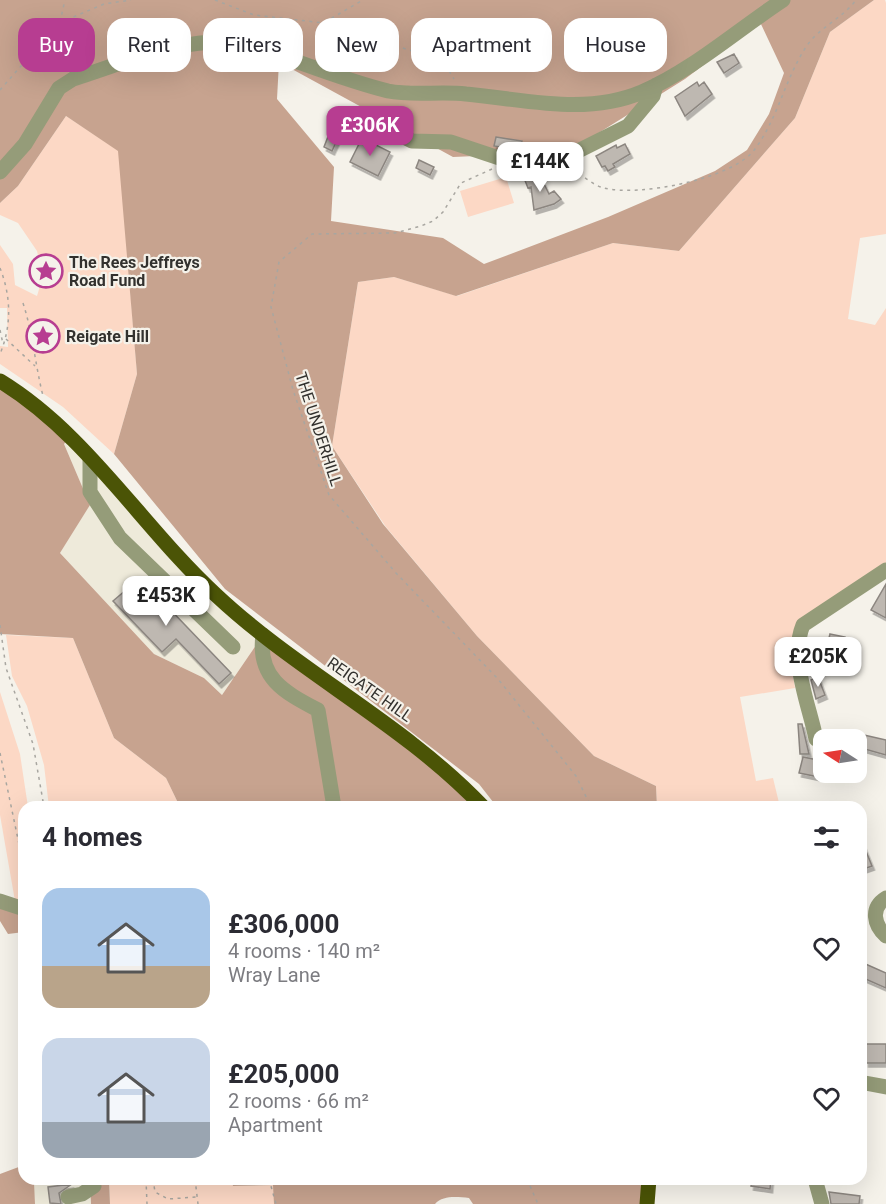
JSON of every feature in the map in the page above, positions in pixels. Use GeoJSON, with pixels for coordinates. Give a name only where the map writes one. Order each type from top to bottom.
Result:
{"type":"FeatureCollection","features":[{"type":"Feature","properties":{"kind":"main road","name":"REIGATE HILL"},"geometry":{"type":"LineString","coordinates":[[0,381],[48,417],[90,460],[171,551],[217,596],[263,635],[405,736],[477,801]]}},
{"type":"Feature","properties":{"kind":"main road"},"geometry":{"type":"LineString","coordinates":[[647,1204],[649,1185]]}},
{"type":"Feature","properties":{"kind":"street"},"geometry":{"type":"LineString","coordinates":[[0,172],[26,144],[59,88],[73,79],[188,44],[224,40],[245,44],[389,91],[465,94],[539,103],[600,103],[620,99],[656,85],[699,60],[783,0]]}},
{"type":"Feature","properties":{"kind":"street"},"geometry":{"type":"LineString","coordinates":[[367,118],[412,141],[451,142],[502,159],[560,160],[628,126],[653,96],[656,85]]}},
{"type":"Feature","properties":{"kind":"street"},"geometry":{"type":"LineString","coordinates":[[90,460],[90,492],[120,538],[233,647]]}},
{"type":"Feature","properties":{"kind":"street"},"geometry":{"type":"LineString","coordinates":[[813,729],[804,695],[798,648],[798,636],[802,625],[886,570]]}},
{"type":"Feature","properties":{"kind":"street"},"geometry":{"type":"LineString","coordinates":[[263,635],[263,663],[269,675],[289,695],[318,710],[333,801]]}},
{"type":"Feature","properties":{"kind":"street"},"geometry":{"type":"LineString","coordinates":[[886,898],[878,905],[875,913],[876,922],[886,936]]}},
{"type":"Feature","properties":{"kind":"street"},"geometry":{"type":"LineString","coordinates":[[0,901],[18,907]]}},
{"type":"Feature","properties":{"kind":"street"},"geometry":{"type":"LineString","coordinates":[[867,1083],[886,1087]]}},
{"type":"Feature","properties":{"kind":"street"},"geometry":{"type":"LineString","coordinates":[[817,1185],[822,1204]]}},
{"type":"Feature","properties":{"kind":"street"},"geometry":{"type":"LineString","coordinates":[[68,1197],[82,1194],[94,1186]]}},
{"type":"Feature","properties":{"kind":"path"},"geometry":{"type":"LineString","coordinates":[[60,18],[65,0]]}},
{"type":"Feature","properties":{"kind":"path"},"geometry":{"type":"LineString","coordinates":[[71,18],[104,4],[131,0]]}},
{"type":"Feature","properties":{"kind":"path"},"geometry":{"type":"LineString","coordinates":[[215,0],[254,15],[315,21]]}},
{"type":"Feature","properties":{"kind":"path"},"geometry":{"type":"LineString","coordinates":[[331,18],[363,0]]}},
{"type":"Feature","properties":{"kind":"path"},"geometry":{"type":"LineString","coordinates":[[560,160],[603,188],[657,190],[716,174],[754,152],[773,118],[791,72],[808,44],[856,0]]}},
{"type":"Feature","properties":{"kind":"path"},"geometry":{"type":"LineString","coordinates":[[399,47],[428,56],[448,69],[465,94]]}},
{"type":"Feature","properties":{"kind":"path"},"geometry":{"type":"LineString","coordinates":[[0,90],[18,70]]}},
{"type":"Feature","properties":{"kind":"path","name":"THE UNDERHILL"},"geometry":{"type":"LineString","coordinates":[[502,159],[493,168],[461,183],[443,212],[427,224],[395,233],[312,234],[279,262],[271,307],[293,390],[329,495],[396,573],[498,679],[576,776],[588,801]]}},
{"type":"Feature","properties":{"kind":"path"},"geometry":{"type":"LineString","coordinates":[[0,267],[7,285],[9,326],[0,354]]}},
{"type":"Feature","properties":{"kind":"path"},"geometry":{"type":"LineString","coordinates":[[23,303],[33,335],[36,366],[48,417]]}},
{"type":"Feature","properties":{"kind":"path"},"geometry":{"type":"LineString","coordinates":[[0,330],[1,342],[4,345]]}},
{"type":"Feature","properties":{"kind":"path"},"geometry":{"type":"LineString","coordinates":[[33,335],[40,336]]}},
{"type":"Feature","properties":{"kind":"path"},"geometry":{"type":"LineString","coordinates":[[6,339],[36,366]]}},
{"type":"Feature","properties":{"kind":"path"},"geometry":{"type":"LineString","coordinates":[[0,625],[6,668],[33,744],[43,801]]}},
{"type":"Feature","properties":{"kind":"path"},"geometry":{"type":"LineString","coordinates":[[0,753],[18,839]]}},
{"type":"Feature","properties":{"kind":"path"},"geometry":{"type":"LineString","coordinates":[[146,1185],[147,1204]]}},
{"type":"Feature","properties":{"kind":"path"},"geometry":{"type":"LineString","coordinates":[[154,1185],[155,1192],[168,1199],[197,1197]]}},
{"type":"Feature","properties":{"kind":"path"},"geometry":{"type":"LineString","coordinates":[[196,1185],[198,1204]]}},
{"type":"Feature","properties":{"kind":"path"},"geometry":{"type":"LineString","coordinates":[[270,1185],[276,1204]]}},
{"type":"Feature","properties":{"kind":"path"},"geometry":{"type":"LineString","coordinates":[[530,1185],[538,1204]]}},
{"type":"Feature","properties":{"kind":"shaded area"},"geometry":{"type":"Polygon","coordinates":[[[0,0],[874,0],[830,32],[795,118],[679,251],[613,243],[456,296],[394,277],[358,282],[332,446],[383,524],[477,636],[594,756],[656,786],[657,801],[492,801],[479,784],[225,589],[114,454],[137,374],[118,151],[66,116],[18,186],[0,203],[0,0]],[[203,18],[203,72],[278,72],[277,99],[334,167],[331,221],[443,238],[484,264],[608,217],[715,171],[747,150],[769,114],[784,73],[760,22],[685,79],[568,152],[453,157],[297,72],[303,72],[303,18],[203,18]]]}},
{"type":"Feature","properties":{"kind":"shaded area"},"geometry":{"type":"Polygon","coordinates":[[[874,0],[885,0],[886,234],[860,238],[848,319],[875,325],[886,308],[886,566],[805,617],[792,669],[795,688],[740,697],[756,781],[773,778],[779,801],[657,801],[656,786],[594,756],[477,636],[386,527],[332,446],[358,282],[394,277],[457,296],[613,243],[679,251],[795,118],[830,32],[874,0]]]}},
{"type":"Feature","properties":{"kind":"shaded area"},"geometry":{"type":"Polygon","coordinates":[[[66,116],[119,151],[137,374],[114,454],[63,407],[0,364],[0,346],[8,347],[7,308],[0,308],[0,245],[13,264],[15,285],[37,296],[43,276],[37,251],[18,223],[0,215],[0,203],[18,186],[66,116]]]}},
{"type":"Feature","properties":{"kind":"shaded area"},"geometry":{"type":"Polygon","coordinates":[[[506,177],[514,203],[468,217],[460,191],[506,177]]]}},
{"type":"Feature","properties":{"kind":"shaded area"},"geometry":{"type":"Polygon","coordinates":[[[0,381],[70,437],[64,444],[90,505],[60,553],[154,654],[204,678],[222,695],[263,635],[475,801],[177,801],[166,778],[114,738],[73,638],[0,634],[0,381]]]}},
{"type":"Feature","properties":{"kind":"shaded area"},"geometry":{"type":"Polygon","coordinates":[[[70,437],[263,635],[222,695],[204,678],[154,654],[60,553],[90,505],[64,444],[70,437]]]}},
{"type":"Feature","properties":{"kind":"shaded area"},"geometry":{"type":"Polygon","coordinates":[[[6,635],[73,638],[114,738],[166,778],[177,801],[48,801],[44,765],[27,706],[12,676],[6,635]]]}},
{"type":"Feature","properties":{"kind":"shaded area"},"geometry":{"type":"Polygon","coordinates":[[[0,692],[20,754],[27,801],[18,801],[18,902],[15,901],[0,815],[0,692]]]}},
{"type":"Feature","properties":{"kind":"shaded area"},"geometry":{"type":"Polygon","coordinates":[[[0,907],[18,912],[18,933],[8,934],[0,921],[0,907]]]}},
{"type":"Feature","properties":{"kind":"shaded area"},"geometry":{"type":"Polygon","coordinates":[[[18,1167],[18,1185],[34,1185],[35,1204],[0,1204],[0,1174],[18,1167]]]}},
{"type":"Feature","properties":{"kind":"shaded area"},"geometry":{"type":"Polygon","coordinates":[[[33,1185],[90,1185],[91,1204],[35,1204],[33,1185]]]}},
{"type":"Feature","properties":{"kind":"shaded area"},"geometry":{"type":"Polygon","coordinates":[[[90,1185],[109,1185],[110,1204],[91,1204],[90,1185]]]}},
{"type":"Feature","properties":{"kind":"shaded area"},"geometry":{"type":"Polygon","coordinates":[[[109,1185],[274,1185],[274,1204],[110,1204],[109,1185]]]}},
{"type":"Feature","properties":{"kind":"shaded area"},"geometry":{"type":"Polygon","coordinates":[[[273,1185],[648,1185],[645,1204],[473,1204],[469,1198],[455,1197],[442,1199],[435,1204],[274,1204],[273,1185]]]}},
{"type":"Feature","properties":{"kind":"building"},"geometry":{"type":"Polygon","coordinates":[[[734,54],[739,63],[724,73],[717,62],[734,54]]]}},
{"type":"Feature","properties":{"kind":"building"},"geometry":{"type":"Polygon","coordinates":[[[697,82],[699,86],[704,82],[712,94],[685,116],[675,97],[697,82]]]}},
{"type":"Feature","properties":{"kind":"building"},"geometry":{"type":"Polygon","coordinates":[[[349,110],[358,114],[357,128],[343,121],[349,110]]]}},
{"type":"Feature","properties":{"kind":"building"},"geometry":{"type":"Polygon","coordinates":[[[329,134],[338,138],[332,151],[324,147],[329,134]]]}},
{"type":"Feature","properties":{"kind":"building"},"geometry":{"type":"Polygon","coordinates":[[[496,137],[522,141],[520,150],[494,146],[496,137]]]}},
{"type":"Feature","properties":{"kind":"building"},"geometry":{"type":"Polygon","coordinates":[[[362,138],[390,152],[378,176],[350,162],[362,138]]]}},
{"type":"Feature","properties":{"kind":"building"},"geometry":{"type":"Polygon","coordinates":[[[625,144],[630,154],[613,164],[615,167],[608,171],[605,166],[602,167],[596,156],[616,145],[617,148],[625,144]]]}},
{"type":"Feature","properties":{"kind":"building"},"geometry":{"type":"Polygon","coordinates":[[[419,160],[434,167],[430,175],[416,168],[419,160]]]}},
{"type":"Feature","properties":{"kind":"building"},"geometry":{"type":"Polygon","coordinates":[[[532,169],[538,184],[543,182],[549,194],[554,191],[561,199],[554,204],[534,210],[531,187],[528,188],[524,178],[529,176],[528,170],[532,169]]]}},
{"type":"Feature","properties":{"kind":"building"},"geometry":{"type":"Polygon","coordinates":[[[140,578],[231,673],[219,684],[176,639],[162,652],[113,601],[140,578]]]}},
{"type":"Feature","properties":{"kind":"building"},"geometry":{"type":"Polygon","coordinates":[[[886,584],[886,618],[871,610],[886,584]]]}},
{"type":"Feature","properties":{"kind":"building"},"geometry":{"type":"Polygon","coordinates":[[[830,634],[845,637],[838,666],[823,662],[830,634]]]}},
{"type":"Feature","properties":{"kind":"building"},"geometry":{"type":"Polygon","coordinates":[[[818,677],[825,695],[816,699],[811,680],[818,677]]]}},
{"type":"Feature","properties":{"kind":"building"},"geometry":{"type":"Polygon","coordinates":[[[798,724],[802,724],[809,754],[800,754],[798,724]]]}},
{"type":"Feature","properties":{"kind":"building"},"geometry":{"type":"Polygon","coordinates":[[[867,736],[886,740],[886,755],[867,750],[867,736]]]}},
{"type":"Feature","properties":{"kind":"building"},"geometry":{"type":"Polygon","coordinates":[[[803,757],[813,759],[813,776],[799,773],[803,757]]]}},
{"type":"Feature","properties":{"kind":"building"},"geometry":{"type":"Polygon","coordinates":[[[867,854],[872,866],[867,868],[867,854]]]}},
{"type":"Feature","properties":{"kind":"building"},"geometry":{"type":"Polygon","coordinates":[[[867,965],[886,973],[886,988],[867,980],[867,965]]]}},
{"type":"Feature","properties":{"kind":"building"},"geometry":{"type":"Polygon","coordinates":[[[867,1044],[886,1044],[886,1063],[867,1063],[867,1044]]]}},
{"type":"Feature","properties":{"kind":"building"},"geometry":{"type":"Polygon","coordinates":[[[71,1185],[59,1193],[61,1204],[50,1203],[48,1187],[71,1185]]]}},
{"type":"Feature","properties":{"kind":"building"},"geometry":{"type":"Polygon","coordinates":[[[751,1185],[770,1185],[770,1189],[751,1185]]]}},
{"type":"Feature","properties":{"kind":"building"},"geometry":{"type":"Polygon","coordinates":[[[829,1192],[860,1196],[859,1204],[831,1204],[829,1192]]]}},
{"type":"Feature","properties":{"kind":"place","name":"The Rees Jeffreys Road Fund"},"geometry":{"type":"Point","coordinates":[46,271]}},
{"type":"Feature","properties":{"kind":"place","name":"Reigate Hill"},"geometry":{"type":"Point","coordinates":[43,336]}}]}
